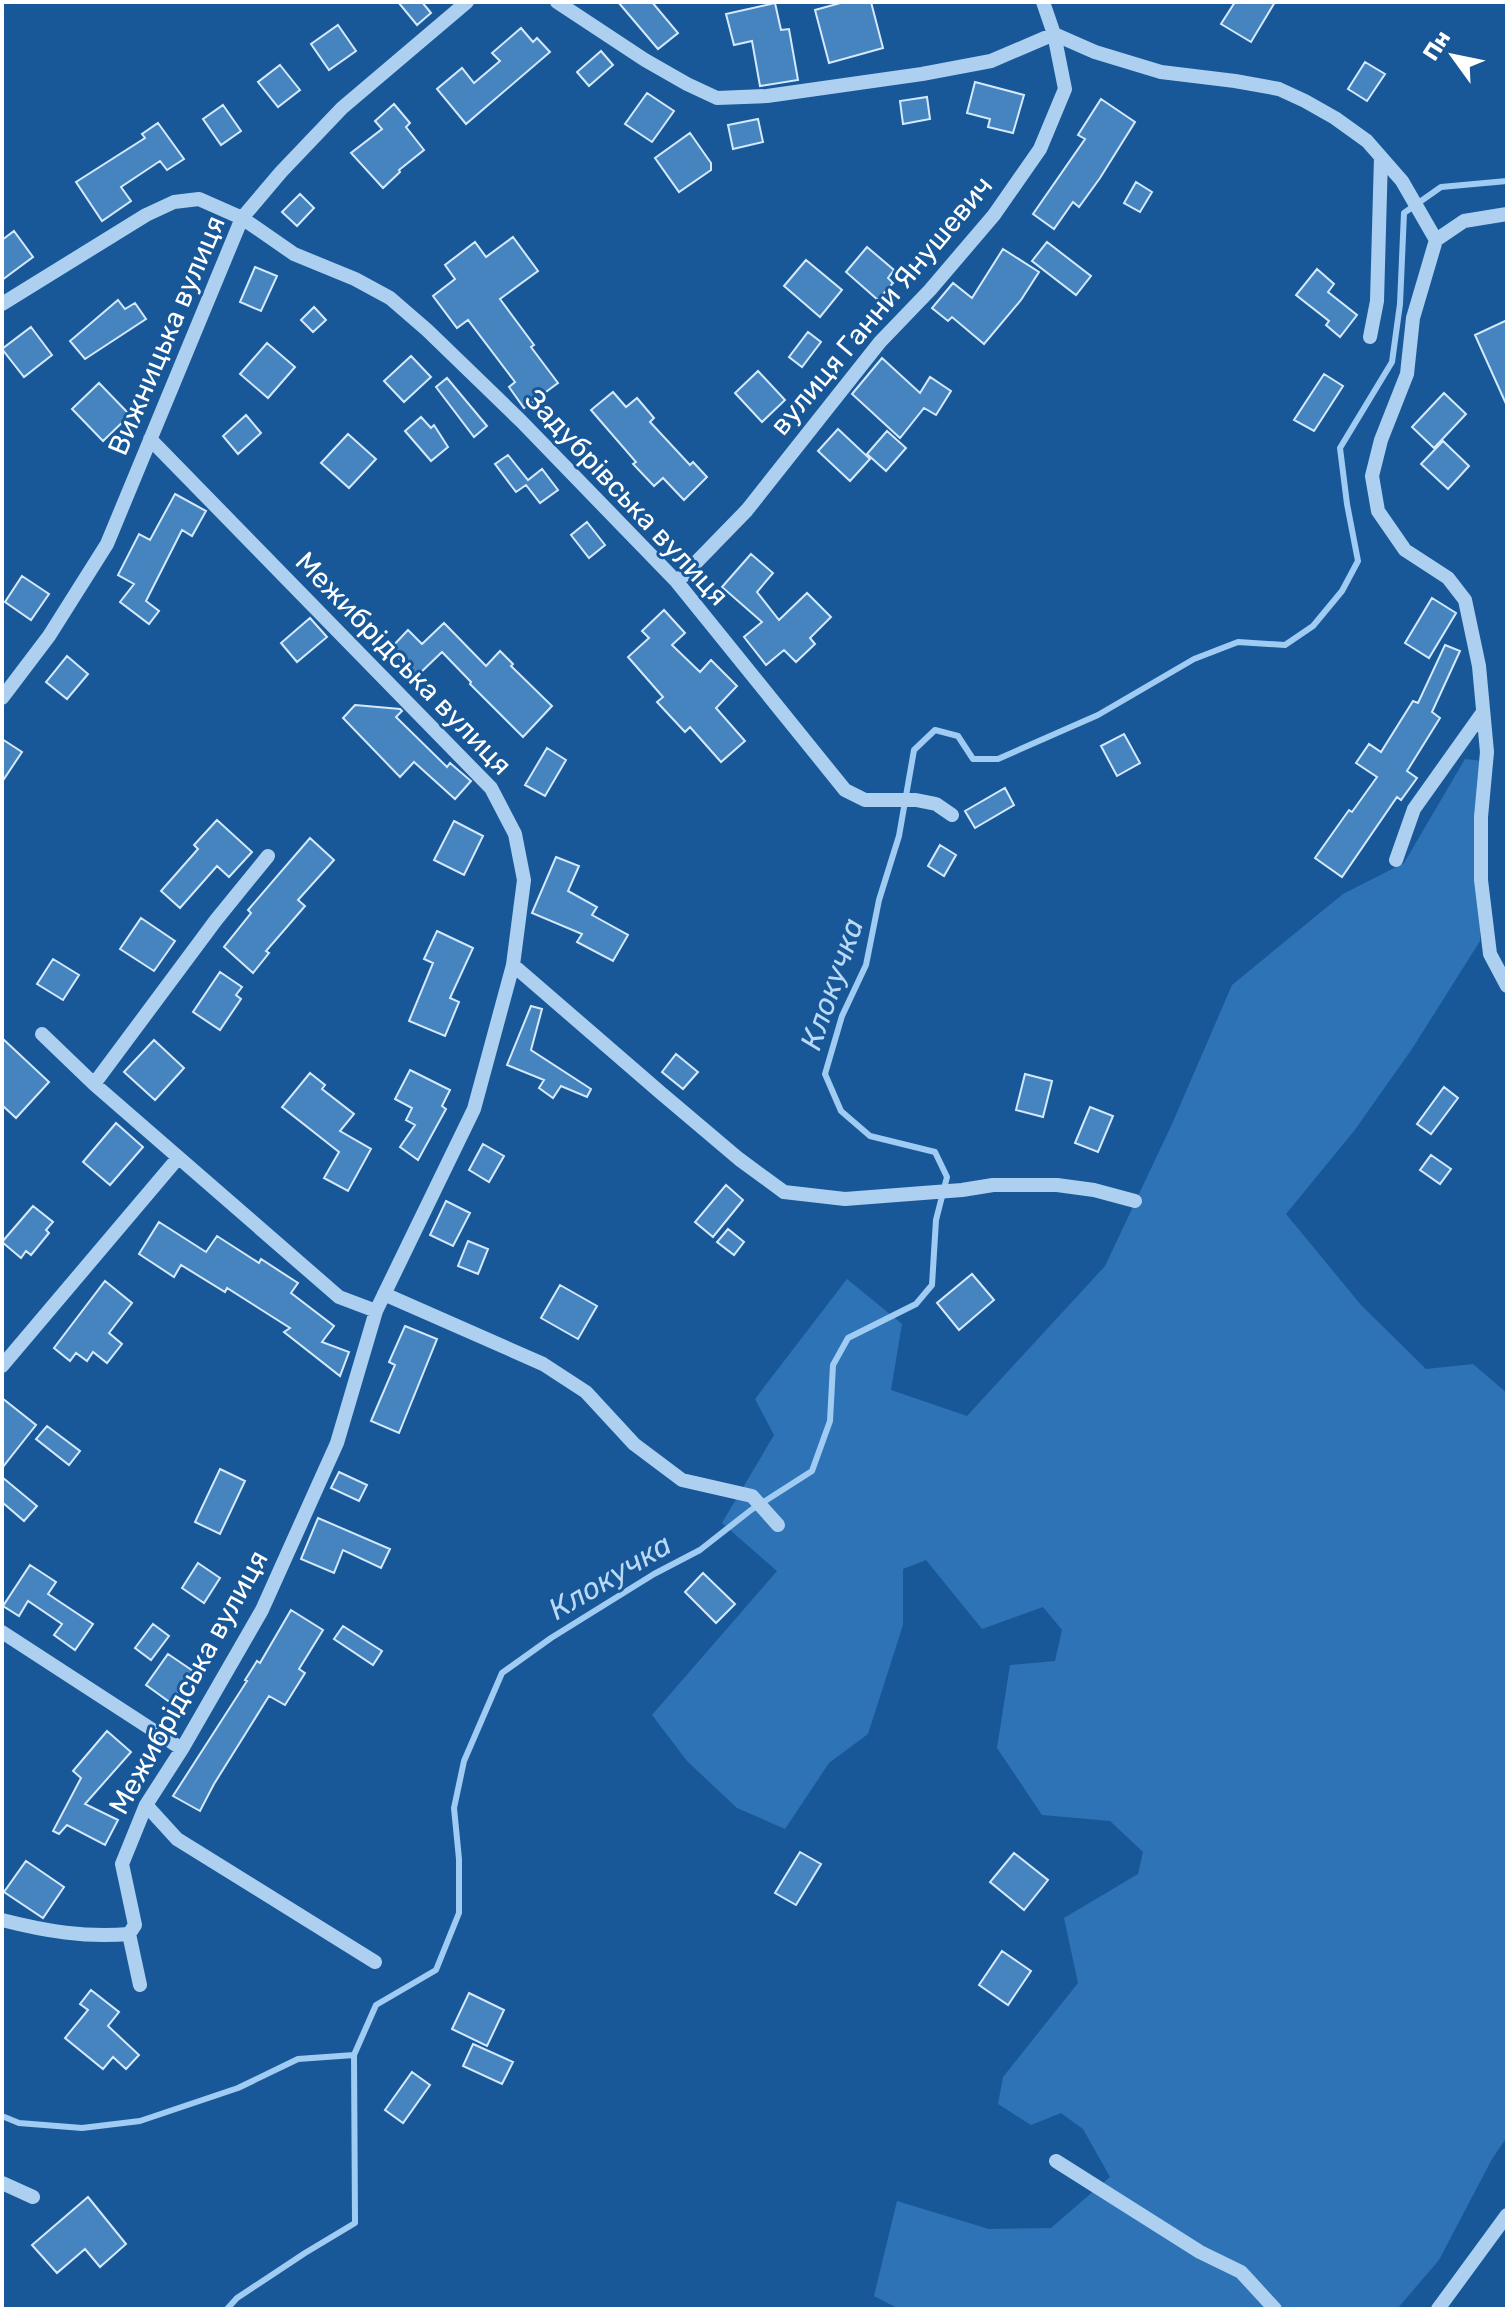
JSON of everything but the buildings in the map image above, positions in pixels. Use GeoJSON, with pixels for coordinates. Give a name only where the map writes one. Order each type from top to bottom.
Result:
{"type":"FeatureCollection","features":[{"type":"Feature","properties":{"kind":"street","name":"Вижницька вулиця"},"geometry":{"type":"LineString","coordinates":[[2,698],[49,636],[107,544],[242,218],[342,108],[467,2]]}},
{"type":"Feature","properties":{"kind":"street"},"geometry":{"type":"LineString","coordinates":[[557,2],[645,60],[717,98],[767,96],[991,61],[1054,34],[1095,52],[1161,72],[1279,89],[1335,118],[1367,141],[1402,181],[1436,240]]}},
{"type":"Feature","properties":{"kind":"street","name":"вулиця Ганни Янушевич"},"geometry":{"type":"LineString","coordinates":[[677,582],[747,510],[880,342],[930,290],[994,215],[1040,149],[1065,89],[1054,34],[1043,2]]}},
{"type":"Feature","properties":{"kind":"street"},"geometry":{"type":"LineString","coordinates":[[1370,337],[1377,301],[1381,157]]}},
{"type":"Feature","properties":{"kind":"street","name":"Задубрівська вулиця"},"geometry":{"type":"LineString","coordinates":[[2,304],[146,215],[174,202],[199,199],[242,218],[294,254],[355,279],[390,298],[427,330],[521,421],[677,582],[845,790],[865,800],[916,800],[936,804],[952,815]]}},
{"type":"Feature","properties":{"kind":"street"},"geometry":{"type":"LineString","coordinates":[[1507,214],[1464,221],[1436,240],[1413,318],[1407,374],[1381,440],[1372,476],[1378,511],[1405,550],[1448,578],[1465,600],[1479,666],[1487,752],[1481,817],[1481,880],[1490,954],[1507,986]]}},
{"type":"Feature","properties":{"kind":"street","name":"Межибрідська вулиця"},"geometry":{"type":"LineString","coordinates":[[140,1985],[129,1934],[135,1925],[122,1864],[146,1805],[262,1610],[337,1443],[376,1311],[474,1109],[513,965],[524,880],[515,834],[491,788],[150,439]]}},
{"type":"Feature","properties":{"kind":"street"},"geometry":{"type":"LineString","coordinates":[[1396,860],[1414,809],[1483,712]]}},
{"type":"Feature","properties":{"kind":"street"},"geometry":{"type":"LineString","coordinates":[[94,1084],[216,920],[268,856]]}},
{"type":"Feature","properties":{"kind":"street"},"geometry":{"type":"LineString","coordinates":[[513,965],[694,1121],[784,1192],[845,1199],[993,1185],[1057,1185],[1094,1190],[1135,1201]]}},
{"type":"Feature","properties":{"kind":"street"},"geometry":{"type":"LineString","coordinates":[[42,1034],[94,1084],[339,1297],[376,1311]]}},
{"type":"Feature","properties":{"kind":"street"},"geometry":{"type":"LineString","coordinates":[[2,1366],[178,1158]]}},
{"type":"Feature","properties":{"kind":"street"},"geometry":{"type":"LineString","coordinates":[[384,1294],[543,1364],[586,1392],[634,1444],[682,1480],[752,1496],[778,1525]]}},
{"type":"Feature","properties":{"kind":"street"},"geometry":{"type":"LineString","coordinates":[[2,1632],[182,1749]]}},
{"type":"Feature","properties":{"kind":"street"},"geometry":{"type":"LineString","coordinates":[[146,1805],[177,1839],[375,1962]]}},
{"type":"Feature","properties":{"kind":"street"},"geometry":{"type":"LineString","coordinates":[[2,1920],[41,1930],[98,1936],[129,1934]]}},
{"type":"Feature","properties":{"kind":"street"},"geometry":{"type":"LineString","coordinates":[[1056,2161],[1200,2252],[1241,2272],[1275,2309]]}},
{"type":"Feature","properties":{"kind":"street"},"geometry":{"type":"LineString","coordinates":[[2,2183],[33,2197]]}},
{"type":"Feature","properties":{"kind":"street"},"geometry":{"type":"LineString","coordinates":[[1438,2309],[1507,2215]]}},
{"type":"Feature","properties":{"kind":"shaded area"},"geometry":{"type":"Polygon","coordinates":[[[1465,759],[1483,761],[1480,941],[1412,1049],[1354,1131],[1286,1214],[1361,1305],[1426,1369],[1473,1364],[1507,1393],[1507,2137],[1492,2159],[1439,2260],[1397,2309],[899,2309],[874,2296],[897,2201],[989,2229],[1051,2228],[1110,2177],[1083,2129],[1061,2113],[1031,2125],[998,2104],[1003,2077],[1078,1983],[1064,1918],[1138,1874],[1143,1852],[1110,1821],[1042,1815],[997,1748],[1010,1665],[1055,1661],[1062,1630],[1043,1607],[982,1629],[926,1560],[903,1569],[903,1625],[868,1734],[829,1763],[785,1829],[737,1808],[687,1761],[652,1715],[777,1571],[722,1523],[774,1435],[755,1399],[847,1279],[902,1324],[891,1390],[967,1416],[1105,1266],[1172,1124],[1232,985],[1343,894],[1404,863],[1465,759]]]}},
{"type":"Feature","properties":{"kind":"waterway","name":"Клокучка"},"geometry":{"type":"LineString","coordinates":[[227,2309],[237,2298],[355,2223],[354,2055],[376,2005],[436,1970],[459,1913],[459,1859],[454,1808],[464,1761],[502,1673],[551,1638],[654,1574],[700,1550],[751,1510],[812,1471],[830,1421],[833,1365],[848,1338],[916,1304],[932,1285],[936,1220],[947,1177],[935,1152],[870,1136],[841,1111],[825,1074],[842,1016],[866,965],[879,900],[899,836],[914,750],[935,730],[958,736],[973,759],[998,759],[1098,715],[1194,659],[1238,642],[1285,645],[1313,626],[1342,591],[1358,561],[1340,448],[1392,362],[1400,304],[1404,213],[1441,187],[1507,181]]}},
{"type":"Feature","properties":{"kind":"waterway"},"geometry":{"type":"LineString","coordinates":[[2,2116],[19,2123],[82,2128],[140,2121],[238,2088],[298,2059],[354,2055]]}}]}
